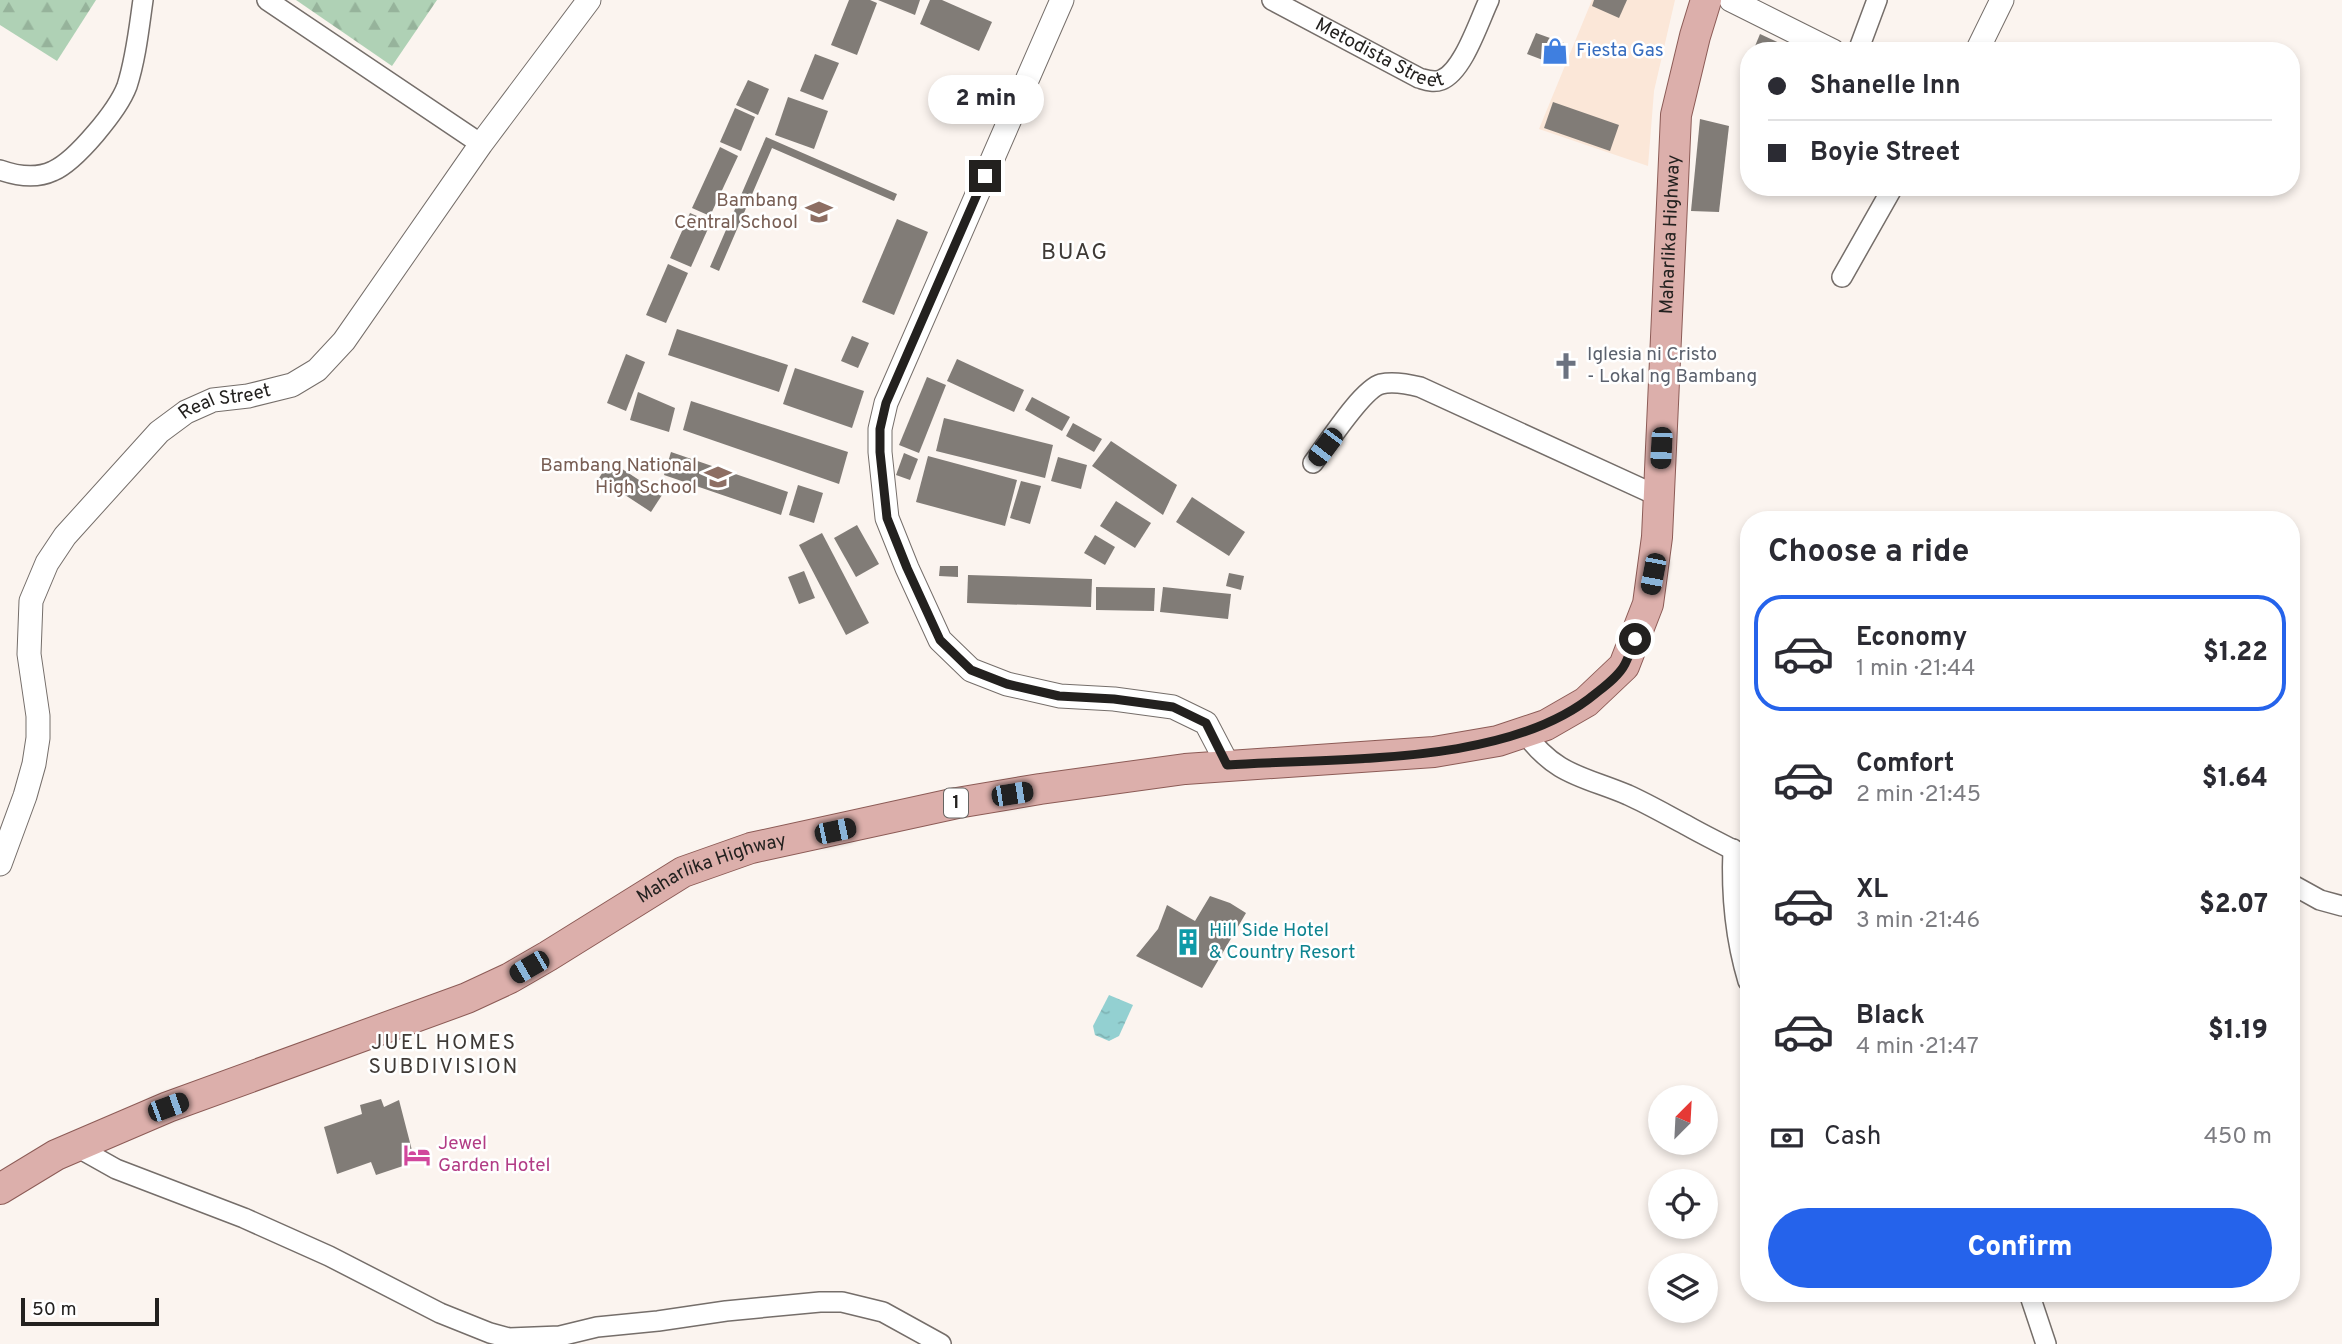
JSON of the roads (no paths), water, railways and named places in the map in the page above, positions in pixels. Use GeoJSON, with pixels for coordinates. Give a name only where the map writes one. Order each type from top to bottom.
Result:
{"type":"FeatureCollection","features":[{"type":"Feature","properties":{"kind":"main road","name":"Maharlika Highway"},"geometry":{"type":"LineString","coordinates":[[0,1189],[75,1146],[168,1107],[467,998],[548,956],[684,872],[751,848],[957,803],[1171,770],[1434,752],[1498,741],[1546,725],[1586,702],[1624,666],[1648,604],[1657,537],[1676,115],[1706,0]]}},
{"type":"Feature","properties":{"kind":"street"},"geometry":{"type":"LineString","coordinates":[[0,170],[30,177],[54,171],[90,141],[126,88],[135,54],[143,0]]}},
{"type":"Feature","properties":{"kind":"street"},"geometry":{"type":"LineString","coordinates":[[267,0],[481,144]]}},
{"type":"Feature","properties":{"kind":"street","name":"Real Street"},"geometry":{"type":"LineString","coordinates":[[0,864],[25,796],[38,738],[38,716],[29,653],[31,601],[47,563],[65,536],[159,432],[186,412],[213,400],[248,396],[292,385],[317,370],[344,341],[481,144],[589,0]]}},
{"type":"Feature","properties":{"kind":"street"},"geometry":{"type":"LineString","coordinates":[[1062,0],[886,403],[880,429],[880,452],[887,518],[940,640],[971,670],[1007,684],[1059,696],[1114,699],[1173,707],[1206,723],[1227,765]]}},
{"type":"Feature","properties":{"kind":"street","name":"Metodista Street"},"geometry":{"type":"LineString","coordinates":[[1281,2],[1419,78],[1433,82],[1454,71],[1489,0]]}},
{"type":"Feature","properties":{"kind":"street"},"geometry":{"type":"LineString","coordinates":[[1731,0],[1815,42]]}},
{"type":"Feature","properties":{"kind":"street"},"geometry":{"type":"LineString","coordinates":[[1861,42],[1877,0]]}},
{"type":"Feature","properties":{"kind":"street"},"geometry":{"type":"LineString","coordinates":[[1982,42],[2003,0]]}},
{"type":"Feature","properties":{"kind":"street"},"geometry":{"type":"LineString","coordinates":[[1842,277],[1888,196]]}},
{"type":"Feature","properties":{"kind":"street"},"geometry":{"type":"LineString","coordinates":[[1313,463],[1363,396],[1379,384],[1399,383],[1420,387],[1658,496]]}},
{"type":"Feature","properties":{"kind":"street"},"geometry":{"type":"LineString","coordinates":[[1524,732],[1538,751],[1558,767],[1586,781],[1628,795],[1740,854],[1731,888],[1740,951]]}},
{"type":"Feature","properties":{"kind":"street"},"geometry":{"type":"LineString","coordinates":[[2300,889],[2320,900],[2342,906]]}},
{"type":"Feature","properties":{"kind":"street"},"geometry":{"type":"LineString","coordinates":[[75,1146],[116,1169],[244,1218],[329,1256],[449,1317],[489,1334],[509,1338],[560,1336],[597,1327],[726,1311],[842,1302],[883,1312],[941,1344]]}},
{"type":"Feature","properties":{"kind":"street"},"geometry":{"type":"LineString","coordinates":[[2032,1302],[2046,1344]]}},
{"type":"Feature","properties":{"kind":"water"},"geometry":{"type":"Polygon","coordinates":[[[1109,995],[1133,1005],[1119,1036],[1109,1041],[1095,1035],[1093,1026],[1109,995]]]}},
{"type":"Feature","properties":{"kind":"place","name":"Fiesta Gas"},"geometry":{"type":"Point","coordinates":[1555,51]}},
{"type":"Feature","properties":{"kind":"place","name":"Bambang Central School"},"geometry":{"type":"Point","coordinates":[819,212]}},
{"type":"Feature","properties":{"kind":"place","name":"Iglesia ni Cristo - Lokal ng Bambang"},"geometry":{"type":"Point","coordinates":[1566,366]}},
{"type":"Feature","properties":{"kind":"place","name":"Bambang National High School"},"geometry":{"type":"Point","coordinates":[718,477]}},
{"type":"Feature","properties":{"kind":"place","name":"Hill Side Hotel & Country Resort"},"geometry":{"type":"Point","coordinates":[1188,942]}},
{"type":"Feature","properties":{"kind":"place","name":"Jewel Garden Hotel"},"geometry":{"type":"Point","coordinates":[417,1155]}},
{"type":"Feature","properties":{"kind":"district","name":"BUAG"},"geometry":{"type":"Point","coordinates":[1075,253]}},
{"type":"Feature","properties":{"kind":"district","name":"JUEL HOMES SUBDIVISION"},"geometry":{"type":"Point","coordinates":[444,1055]}}]}
